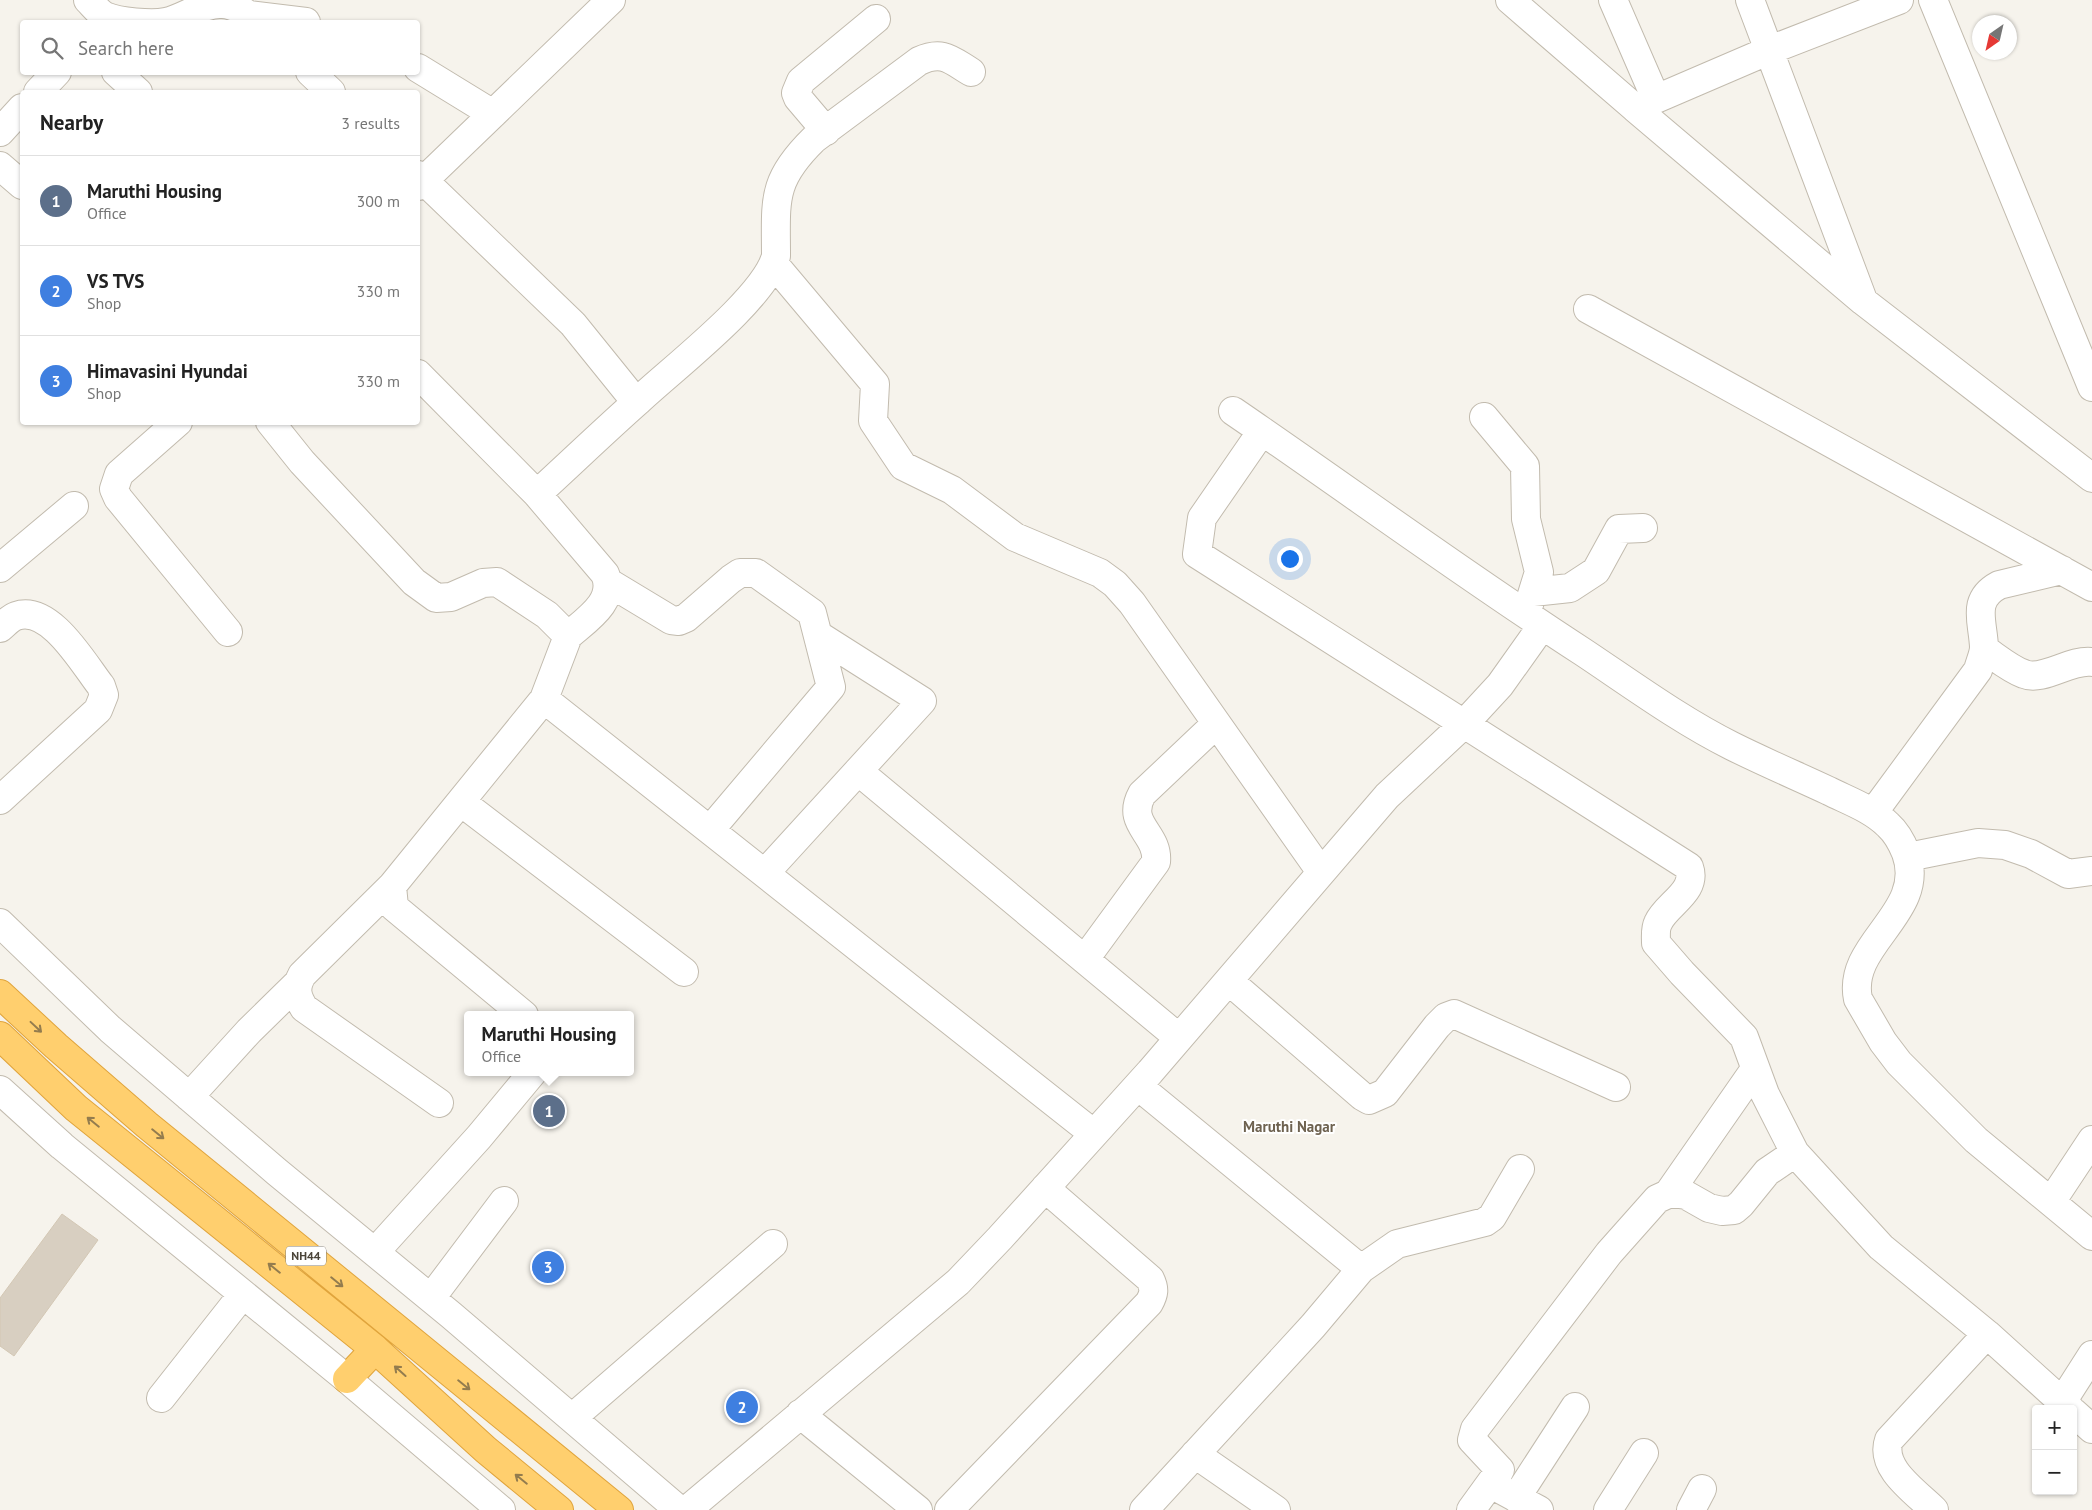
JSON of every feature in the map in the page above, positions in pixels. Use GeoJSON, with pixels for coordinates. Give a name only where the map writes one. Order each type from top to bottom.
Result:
{"type":"FeatureCollection","features":[{"type":"Feature","properties":{"kind":"highway","name":"NH44"},"geometry":{"type":"LineString","coordinates":[[0,994],[56,1046],[147,1125],[619,1510]]}},
{"type":"Feature","properties":{"kind":"highway","name":"NH44"},"geometry":{"type":"LineString","coordinates":[[0,1036],[76,1108],[375,1348],[486,1450],[559,1510]]}},
{"type":"Feature","properties":{"kind":"highway"},"geometry":{"type":"LineString","coordinates":[[346,1379],[375,1348]]}},
{"type":"Feature","properties":{"kind":"street"},"geometry":{"type":"LineString","coordinates":[[420,180],[493,114],[611,0]]}},
{"type":"Feature","properties":{"kind":"street"},"geometry":{"type":"LineString","coordinates":[[1510,0],[1645,103],[1863,302],[2092,478]]}},
{"type":"Feature","properties":{"kind":"street"},"geometry":{"type":"LineString","coordinates":[[1613,0],[1645,103]]}},
{"type":"Feature","properties":{"kind":"street"},"geometry":{"type":"LineString","coordinates":[[1750,0],[1863,302]]}},
{"type":"Feature","properties":{"kind":"street"},"geometry":{"type":"LineString","coordinates":[[1645,103],[1770,50],[1899,0]]}},
{"type":"Feature","properties":{"kind":"street"},"geometry":{"type":"LineString","coordinates":[[1933,0],[2092,387]]}},
{"type":"Feature","properties":{"kind":"street"},"geometry":{"type":"LineString","coordinates":[[171,20],[214,4],[222,3],[230,5],[253,19],[271,20]]}},
{"type":"Feature","properties":{"kind":"street"},"geometry":{"type":"LineString","coordinates":[[98,13],[123,20]]}},
{"type":"Feature","properties":{"kind":"street"},"geometry":{"type":"LineString","coordinates":[[826,131],[798,98],[798,87],[801,81],[876,19]]}},
{"type":"Feature","properties":{"kind":"street"},"geometry":{"type":"LineString","coordinates":[[537,494],[731,317],[764,280],[774,264],[776,256],[776,199],[782,181],[800,152],[919,61],[932,55],[942,55],[971,72]]}},
{"type":"Feature","properties":{"kind":"street"},"geometry":{"type":"LineString","coordinates":[[420,69],[493,114]]}},
{"type":"Feature","properties":{"kind":"street"},"geometry":{"type":"LineString","coordinates":[[40,90],[54,75]]}},
{"type":"Feature","properties":{"kind":"street"},"geometry":{"type":"LineString","coordinates":[[119,75],[136,90]]}},
{"type":"Feature","properties":{"kind":"street"},"geometry":{"type":"LineString","coordinates":[[313,75],[328,90]]}},
{"type":"Feature","properties":{"kind":"street"},"geometry":{"type":"LineString","coordinates":[[0,132],[20,110]]}},
{"type":"Feature","properties":{"kind":"street"},"geometry":{"type":"LineString","coordinates":[[0,166],[20,183]]}},
{"type":"Feature","properties":{"kind":"street"},"geometry":{"type":"LineString","coordinates":[[420,182],[573,324],[636,402]]}},
{"type":"Feature","properties":{"kind":"street"},"geometry":{"type":"LineString","coordinates":[[774,264],[875,384],[873,421],[903,466],[952,490],[1015,537],[1100,573],[1115,584],[1132,603],[1321,872]]}},
{"type":"Feature","properties":{"kind":"street"},"geometry":{"type":"LineString","coordinates":[[1588,309],[2092,587]]}},
{"type":"Feature","properties":{"kind":"street"},"geometry":{"type":"LineString","coordinates":[[420,376],[537,494],[605,574],[609,588],[606,598],[598,610],[568,636],[544,699],[392,886],[302,975],[298,983],[296,993],[304,1008],[439,1103]]}},
{"type":"Feature","properties":{"kind":"street"},"geometry":{"type":"LineString","coordinates":[[1233,411],[1534,611],[1679,715],[1729,744],[1873,813],[1888,824],[1900,838],[1908,857],[1911,872],[1908,893],[1858,972],[1856,991],[1858,999],[1883,1042],[1899,1062],[1976,1140],[2092,1236]]}},
{"type":"Feature","properties":{"kind":"street"},"geometry":{"type":"LineString","coordinates":[[687,1510],[958,1282],[1138,1086],[1387,796],[1464,724],[1500,685],[1534,611],[1539,572],[1526,519],[1525,466],[1484,417]]}},
{"type":"Feature","properties":{"kind":"street"},"geometry":{"type":"LineString","coordinates":[[175,425],[119,474],[114,489],[118,498],[228,632]]}},
{"type":"Feature","properties":{"kind":"street"},"geometry":{"type":"LineString","coordinates":[[272,425],[302,462],[414,582],[436,598],[451,597],[483,583],[497,582],[547,615],[568,636]]}},
{"type":"Feature","properties":{"kind":"street"},"geometry":{"type":"LineString","coordinates":[[1262,431],[1202,518],[1197,554],[1689,867],[1691,872],[1687,889],[1658,922],[1656,943],[1682,973],[1744,1037],[1765,1094],[1795,1153],[1881,1247],[1987,1334],[2065,1405]]}},
{"type":"Feature","properties":{"kind":"street"},"geometry":{"type":"LineString","coordinates":[[0,568],[74,506]]}},
{"type":"Feature","properties":{"kind":"street"},"geometry":{"type":"LineString","coordinates":[[1534,611],[1596,572],[1619,529],[1643,528]]}},
{"type":"Feature","properties":{"kind":"street"},"geometry":{"type":"LineString","coordinates":[[1873,813],[1978,670],[1984,649],[1980,612],[1983,599],[1990,590],[1999,585],[2062,570]]}},
{"type":"Feature","properties":{"kind":"street"},"geometry":{"type":"LineString","coordinates":[[608,582],[671,620],[680,621],[740,573],[756,572],[812,613],[831,687],[710,830]]}},
{"type":"Feature","properties":{"kind":"street"},"geometry":{"type":"LineString","coordinates":[[0,628],[13,617],[21,614],[37,615],[44,618],[54,626],[101,686],[104,695],[98,710],[0,800]]}},
{"type":"Feature","properties":{"kind":"street"},"geometry":{"type":"LineString","coordinates":[[765,873],[922,701],[818,635]]}},
{"type":"Feature","properties":{"kind":"street"},"geometry":{"type":"LineString","coordinates":[[1984,649],[2024,674],[2035,676],[2081,661],[2092,662]]}},
{"type":"Feature","properties":{"kind":"street"},"geometry":{"type":"LineString","coordinates":[[544,699],[1094,1134]]}},
{"type":"Feature","properties":{"kind":"street"},"geometry":{"type":"LineString","coordinates":[[1086,960],[1156,862],[1155,847],[1137,814],[1136,806],[1142,794],[1216,724]]}},
{"type":"Feature","properties":{"kind":"street"},"geometry":{"type":"LineString","coordinates":[[858,771],[1180,1038]]}},
{"type":"Feature","properties":{"kind":"street"},"geometry":{"type":"LineString","coordinates":[[461,802],[684,972]]}},
{"type":"Feature","properties":{"kind":"street"},"geometry":{"type":"LineString","coordinates":[[1908,857],[1978,843],[2005,845],[2030,854],[2068,874],[2092,872]]}},
{"type":"Feature","properties":{"kind":"street"},"geometry":{"type":"LineString","coordinates":[[392,886],[394,907],[519,1011]]}},
{"type":"Feature","properties":{"kind":"street"},"geometry":{"type":"LineString","coordinates":[[0,923],[110,1029],[431,1298],[679,1510]]}},
{"type":"Feature","properties":{"kind":"street"},"geometry":{"type":"LineString","coordinates":[[1228,981],[1369,1100],[1385,1093],[1437,1026],[1446,1017],[1454,1014],[1616,1087]]}},
{"type":"Feature","properties":{"kind":"street"},"geometry":{"type":"LineString","coordinates":[[189,1096],[248,1031],[298,983]]}},
{"type":"Feature","properties":{"kind":"street"},"geometry":{"type":"LineString","coordinates":[[1668,1194],[1755,1069]]}},
{"type":"Feature","properties":{"kind":"street"},"geometry":{"type":"LineString","coordinates":[[375,1252],[479,1137],[530,1076]]}},
{"type":"Feature","properties":{"kind":"street"},"geometry":{"type":"LineString","coordinates":[[1138,1086],[1361,1269]]}},
{"type":"Feature","properties":{"kind":"street"},"geometry":{"type":"LineString","coordinates":[[0,1090],[62,1146],[346,1379],[495,1508]]}},
{"type":"Feature","properties":{"kind":"street"},"geometry":{"type":"LineString","coordinates":[[2051,1202],[2089,1151]]}},
{"type":"Feature","properties":{"kind":"street"},"geometry":{"type":"LineString","coordinates":[[1471,1510],[1500,1470],[1472,1440],[1475,1429],[1609,1253],[1657,1199],[1668,1194],[1686,1195],[1710,1208],[1722,1211],[1734,1210],[1767,1172],[1795,1153]]}},
{"type":"Feature","properties":{"kind":"street"},"geometry":{"type":"LineString","coordinates":[[1144,1510],[1313,1326],[1361,1269],[1397,1244],[1485,1222],[1492,1217],[1520,1169]]}},
{"type":"Feature","properties":{"kind":"street"},"geometry":{"type":"LineString","coordinates":[[948,1510],[1149,1303],[1153,1295],[1154,1288],[1150,1279],[1046,1188]]}},
{"type":"Feature","properties":{"kind":"street"},"geometry":{"type":"LineString","coordinates":[[431,1298],[504,1201]]}},
{"type":"Feature","properties":{"kind":"street"},"geometry":{"type":"LineString","coordinates":[[572,1418],[773,1244]]}},
{"type":"Feature","properties":{"kind":"street"},"geometry":{"type":"LineString","coordinates":[[161,1398],[243,1294]]}},
{"type":"Feature","properties":{"kind":"street"},"geometry":{"type":"LineString","coordinates":[[1934,1510],[1893,1470],[1886,1453],[1887,1446],[1889,1440],[1987,1334]]}},
{"type":"Feature","properties":{"kind":"street"},"geometry":{"type":"LineString","coordinates":[[2069,1405],[2092,1355]]}},
{"type":"Feature","properties":{"kind":"street"},"geometry":{"type":"LineString","coordinates":[[1490,1484],[1527,1504],[1575,1407]]}},
{"type":"Feature","properties":{"kind":"street"},"geometry":{"type":"LineString","coordinates":[[800,1414],[918,1510]]}},
{"type":"Feature","properties":{"kind":"street"},"geometry":{"type":"LineString","coordinates":[[2077,1416],[2092,1429]]}},
{"type":"Feature","properties":{"kind":"street"},"geometry":{"type":"LineString","coordinates":[[1608,1510],[1644,1453]]}},
{"type":"Feature","properties":{"kind":"street"},"geometry":{"type":"LineString","coordinates":[[1195,1454],[1276,1510]]}},
{"type":"Feature","properties":{"kind":"building"},"geometry":{"type":"Polygon","coordinates":[[[62,1214],[98,1240],[14,1356],[0,1346],[0,1298],[62,1214]]]}},
{"type":"Feature","properties":{"kind":"place","name":"Maruthi Housing"},"geometry":{"type":"Point","coordinates":[549,1111]}},
{"type":"Feature","properties":{"kind":"place","name":"Himavasini Hyundai"},"geometry":{"type":"Point","coordinates":[548,1267]}},
{"type":"Feature","properties":{"kind":"place","name":"VS TVS"},"geometry":{"type":"Point","coordinates":[742,1407]}},
{"type":"Feature","properties":{"kind":"district","name":"Maruthi Nagar"},"geometry":{"type":"Point","coordinates":[1289,1127]}}]}
